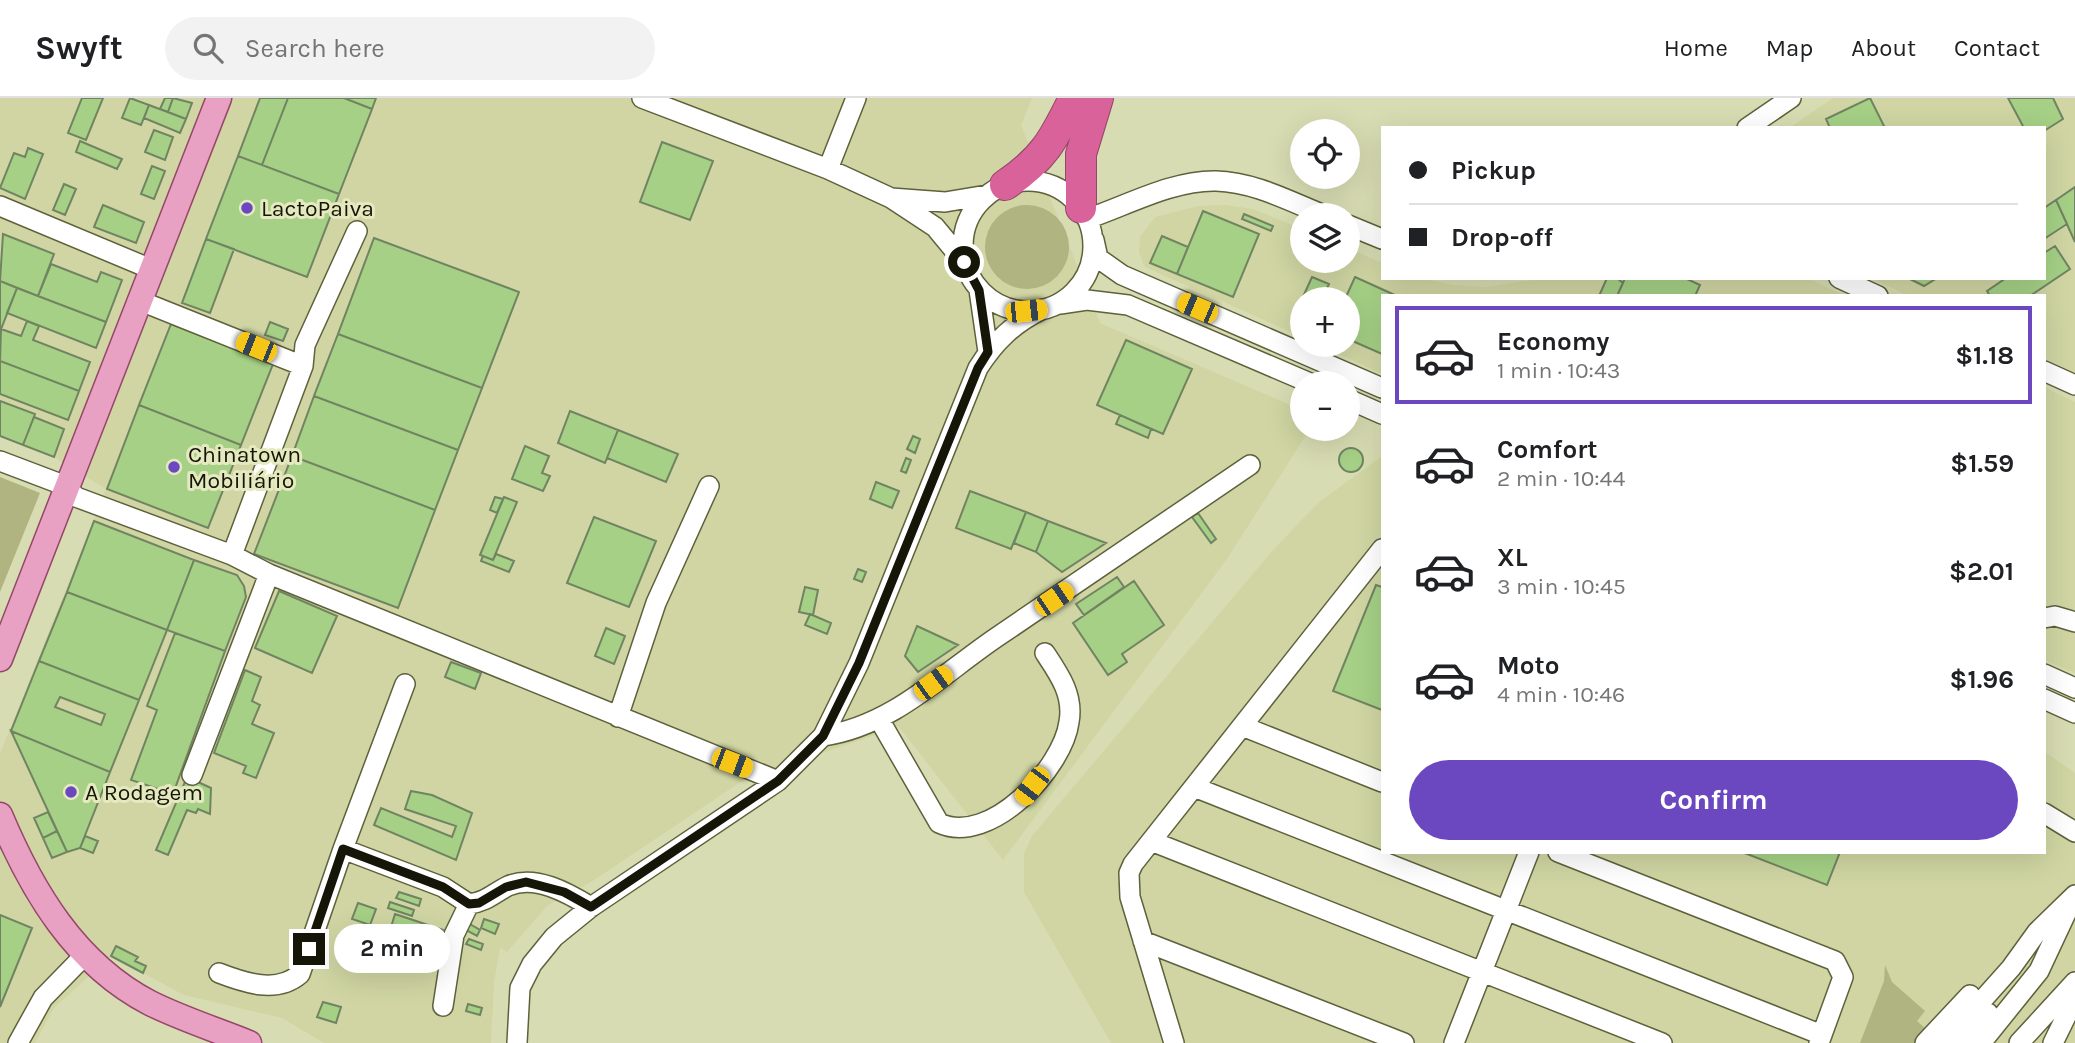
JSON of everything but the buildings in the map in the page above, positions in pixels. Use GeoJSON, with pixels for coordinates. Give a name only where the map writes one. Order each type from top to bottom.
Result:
{"type":"FeatureCollection","features":[{"type":"Feature","properties":{"kind":"highway"},"geometry":{"type":"LineString","coordinates":[[996,190],[1027,170],[1051,145],[1074,98]]}},
{"type":"Feature","properties":{"kind":"highway"},"geometry":{"type":"LineString","coordinates":[[1087,221],[1081,154],[1097,98]]}},
{"type":"Feature","properties":{"kind":"main road"},"geometry":{"type":"LineString","coordinates":[[0,659],[219,98]]}},
{"type":"Feature","properties":{"kind":"main road"},"geometry":{"type":"LineString","coordinates":[[0,815],[53,917],[84,956],[150,1002],[249,1043]]}},
{"type":"Feature","properties":{"kind":"street"},"geometry":{"type":"LineString","coordinates":[[642,98],[828,169],[891,198],[935,227],[964,262],[979,290],[988,352]]}},
{"type":"Feature","properties":{"kind":"street"},"geometry":{"type":"LineString","coordinates":[[828,169],[856,98]]}},
{"type":"Feature","properties":{"kind":"street"},"geometry":{"type":"LineString","coordinates":[[1750,126],[1791,98]]}},
{"type":"Feature","properties":{"kind":"street"},"geometry":{"type":"LineString","coordinates":[[891,198],[946,202],[1026,181],[1047,183],[1066,193],[1087,221],[1098,258],[1122,275],[1381,388]]}},
{"type":"Feature","properties":{"kind":"street"},"geometry":{"type":"LineString","coordinates":[[1087,221],[1169,189],[1215,181],[1260,189],[1294,203]]}},
{"type":"Feature","properties":{"kind":"street"},"geometry":{"type":"LineString","coordinates":[[964,262],[962,244],[965,225],[974,209],[996,190]]}},
{"type":"Feature","properties":{"kind":"street"},"geometry":{"type":"LineString","coordinates":[[0,206],[151,269]]}},
{"type":"Feature","properties":{"kind":"street"},"geometry":{"type":"LineString","coordinates":[[517,1043],[520,988],[531,964],[554,937],[591,907],[778,781],[823,736],[859,663],[978,368],[988,352],[1012,327],[1075,291],[1087,275],[1093,256],[1087,221]]}},
{"type":"Feature","properties":{"kind":"street"},"geometry":{"type":"LineString","coordinates":[[1360,230],[1381,239]]}},
{"type":"Feature","properties":{"kind":"street"},"geometry":{"type":"LineString","coordinates":[[232,555],[303,366],[304,345],[357,231]]}},
{"type":"Feature","properties":{"kind":"street"},"geometry":{"type":"LineString","coordinates":[[1843,280],[1874,294]]}},
{"type":"Feature","properties":{"kind":"street"},"geometry":{"type":"LineString","coordinates":[[979,290],[1009,308],[1051,307],[1098,300],[1128,306],[1290,375]]}},
{"type":"Feature","properties":{"kind":"street"},"geometry":{"type":"LineString","coordinates":[[138,300],[303,366]]}},
{"type":"Feature","properties":{"kind":"street"},"geometry":{"type":"LineString","coordinates":[[2046,372],[2075,385]]}},
{"type":"Feature","properties":{"kind":"street"},"geometry":{"type":"LineString","coordinates":[[1360,404],[1381,414]]}},
{"type":"Feature","properties":{"kind":"street"},"geometry":{"type":"LineString","coordinates":[[0,461],[66,486],[76,498],[232,555],[269,574],[778,781]]}},
{"type":"Feature","properties":{"kind":"street"},"geometry":{"type":"LineString","coordinates":[[823,736],[851,732],[879,719],[1250,465]]}},
{"type":"Feature","properties":{"kind":"street"},"geometry":{"type":"LineString","coordinates":[[618,717],[656,603],[709,486]]}},
{"type":"Feature","properties":{"kind":"street"},"geometry":{"type":"LineString","coordinates":[[1174,1043],[1129,885],[1133,863],[1381,551]]}},
{"type":"Feature","properties":{"kind":"street"},"geometry":{"type":"LineString","coordinates":[[192,775],[269,574]]}},
{"type":"Feature","properties":{"kind":"street"},"geometry":{"type":"LineString","coordinates":[[2046,618],[2055,616],[2075,622]]}},
{"type":"Feature","properties":{"kind":"street"},"geometry":{"type":"LineString","coordinates":[[879,719],[939,823],[961,827],[1002,816],[1018,804],[1060,748],[1069,723],[1068,692],[1045,653]]}},
{"type":"Feature","properties":{"kind":"street"},"geometry":{"type":"LineString","coordinates":[[2046,675],[2075,688]]}},
{"type":"Feature","properties":{"kind":"street"},"geometry":{"type":"LineString","coordinates":[[219,972],[262,985],[284,984],[300,974],[343,849],[405,684]]}},
{"type":"Feature","properties":{"kind":"street"},"geometry":{"type":"LineString","coordinates":[[2046,700],[2075,713]]}},
{"type":"Feature","properties":{"kind":"street"},"geometry":{"type":"LineString","coordinates":[[1242,726],[1381,782]]}},
{"type":"Feature","properties":{"kind":"street"},"geometry":{"type":"LineString","coordinates":[[1194,787],[1820,1039],[1843,977],[1835,961],[1563,854]]}},
{"type":"Feature","properties":{"kind":"street"},"geometry":{"type":"LineString","coordinates":[[2046,814],[2075,832]]}},
{"type":"Feature","properties":{"kind":"street"},"geometry":{"type":"LineString","coordinates":[[1151,841],[1662,1043]]}},
{"type":"Feature","properties":{"kind":"street"},"geometry":{"type":"LineString","coordinates":[[343,849],[443,887],[469,904],[479,903],[506,887],[526,882],[564,892],[591,907]]}},
{"type":"Feature","properties":{"kind":"street"},"geometry":{"type":"LineString","coordinates":[[1454,1043],[1528,854]]}},
{"type":"Feature","properties":{"kind":"street"},"geometry":{"type":"LineString","coordinates":[[1925,1043],[1997,966],[2074,896]]}},
{"type":"Feature","properties":{"kind":"street"},"geometry":{"type":"LineString","coordinates":[[1963,1043],[2025,970],[2074,896]]}},
{"type":"Feature","properties":{"kind":"street"},"geometry":{"type":"LineString","coordinates":[[1981,1043],[2039,971],[2074,896]]}},
{"type":"Feature","properties":{"kind":"street"},"geometry":{"type":"LineString","coordinates":[[443,1006],[454,935],[469,904]]}},
{"type":"Feature","properties":{"kind":"street"},"geometry":{"type":"LineString","coordinates":[[1944,1043],[2011,968],[2036,932]]}},
{"type":"Feature","properties":{"kind":"street"},"geometry":{"type":"LineString","coordinates":[[1143,941],[1404,1043]]}},
{"type":"Feature","properties":{"kind":"street"},"geometry":{"type":"LineString","coordinates":[[18,1043],[43,998],[84,956]]}},
{"type":"Feature","properties":{"kind":"street"},"geometry":{"type":"LineString","coordinates":[[2019,1043],[2075,982]]}},
{"type":"Feature","properties":{"kind":"street"},"geometry":{"type":"LineString","coordinates":[[2037,1043],[2073,1002]]}},
{"type":"Feature","properties":{"kind":"street"},"geometry":{"type":"LineString","coordinates":[[2053,1043],[2073,1002]]}},
{"type":"Feature","properties":{"kind":"shaded area"},"geometry":{"type":"Polygon","coordinates":[[[0,98],[1032,98],[1021,125],[1100,323],[1290,405],[1290,441],[1302,441],[1227,559],[1003,860],[899,727],[745,779],[591,882],[548,905],[507,952],[500,947],[494,983],[491,1043],[324,1043],[282,1018],[184,995],[111,956],[54,1008],[35,1043],[0,1043],[0,754],[106,489],[54,457],[0,436],[0,98]]]}},
{"type":"Feature","properties":{"kind":"shaded area"},"geometry":{"type":"Polygon","coordinates":[[[1833,98],[2075,98],[2075,372],[2046,359],[2046,294],[1905,294],[1875,280],[2046,280],[2046,126],[1792,126],[1833,98]]]}},
{"type":"Feature","properties":{"kind":"shaded area"},"geometry":{"type":"Polygon","coordinates":[[[1027,205],[1043,208],[1057,217],[1066,231],[1069,247],[1066,263],[1057,277],[1043,286],[1027,289],[1011,286],[997,277],[988,263],[985,247],[988,231],[997,217],[1011,208],[1027,205]]]}},
{"type":"Feature","properties":{"kind":"shaded area"},"geometry":{"type":"Polygon","coordinates":[[[1224,205],[1253,209],[1290,224],[1290,273],[1360,273],[1360,253],[1381,263],[1381,280],[1430,280],[1485,287],[1532,280],[1811,280],[1842,294],[1381,294],[1381,374],[1345,357],[1360,357],[1360,287],[1290,287],[1290,332],[1145,267],[1139,252],[1140,237],[1155,217],[1198,206],[1224,205]]]}},
{"type":"Feature","properties":{"kind":"shaded area"},"geometry":{"type":"Polygon","coordinates":[[[2046,388],[2075,402],[2075,673],[2046,661],[2046,388]]]}},
{"type":"Feature","properties":{"kind":"shaded area"},"geometry":{"type":"Polygon","coordinates":[[[1381,457],[1381,854],[2046,854],[2046,752],[2075,773],[2075,1043],[1111,1043],[1024,892],[1024,854],[1032,836],[1274,549],[1318,503],[1381,457]]]}},
{"type":"Feature","properties":{"kind":"shaded area"},"geometry":{"type":"Polygon","coordinates":[[[0,477],[40,493],[0,592],[0,477]]]}},
{"type":"Feature","properties":{"kind":"shaded area"},"geometry":{"type":"Polygon","coordinates":[[[1885,965],[1892,982],[1925,1011],[1917,1021],[1927,1030],[1915,1043],[1860,1043],[1884,981],[1885,965]]]}},
{"type":"Feature","properties":{"kind":"place","name":"LactoPaiva"},"geometry":{"type":"Point","coordinates":[247,208]}},
{"type":"Feature","properties":{"kind":"place","name":"Chinatown Mobiliário"},"geometry":{"type":"Point","coordinates":[174,467]}},
{"type":"Feature","properties":{"kind":"place","name":"A Rodagem"},"geometry":{"type":"Point","coordinates":[71,792]}},
{"type":"Feature","properties":{"kind":"route"},"geometry":{"type":"LineString","coordinates":[[309,949],[343,849],[443,887],[469,904],[479,903],[506,887],[526,882],[564,892],[591,907],[778,781],[823,736],[859,663],[978,368],[988,352],[979,290],[964,262]]}}]}
